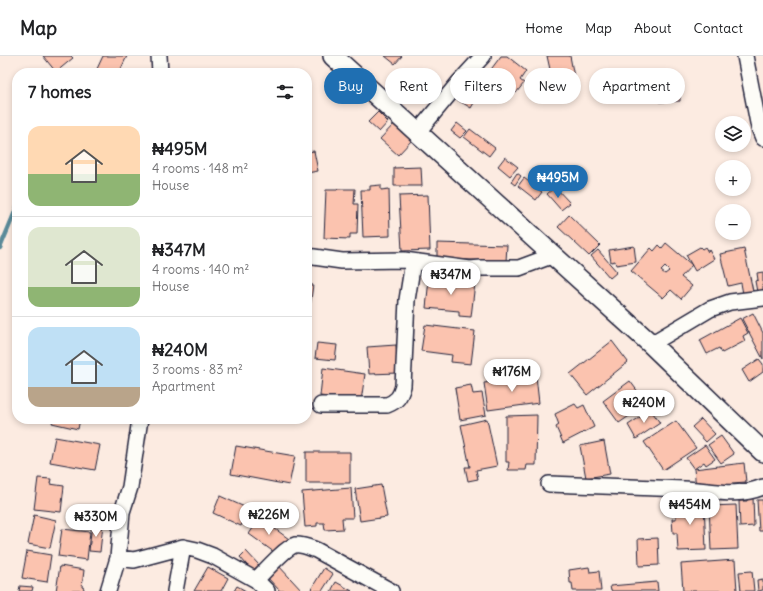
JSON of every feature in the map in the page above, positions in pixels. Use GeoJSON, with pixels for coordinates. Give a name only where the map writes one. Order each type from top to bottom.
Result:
{"type":"FeatureCollection","features":[{"type":"Feature","properties":{"kind":"main road"},"geometry":{"type":"LineString","coordinates":[[333,56],[651,344],[763,452]]}},
{"type":"Feature","properties":{"kind":"street"},"geometry":{"type":"LineString","coordinates":[[159,56],[160,68]]}},
{"type":"Feature","properties":{"kind":"street"},"geometry":{"type":"LineString","coordinates":[[417,133],[483,56]]}},
{"type":"Feature","properties":{"kind":"street"},"geometry":{"type":"LineString","coordinates":[[745,56],[758,128],[763,138]]}},
{"type":"Feature","properties":{"kind":"street"},"geometry":{"type":"LineString","coordinates":[[312,257],[342,261],[404,260],[470,270],[481,268],[519,268],[554,255]]}},
{"type":"Feature","properties":{"kind":"street"},"geometry":{"type":"LineString","coordinates":[[321,405],[387,406],[401,396],[403,386],[407,300],[413,262]]}},
{"type":"Feature","properties":{"kind":"street"},"geometry":{"type":"LineString","coordinates":[[651,344],[710,309],[730,302],[763,298]]}},
{"type":"Feature","properties":{"kind":"street"},"geometry":{"type":"LineString","coordinates":[[108,591],[118,558],[122,512],[130,487],[139,424]]}},
{"type":"Feature","properties":{"kind":"street"},"geometry":{"type":"LineString","coordinates":[[549,484],[686,489],[734,493],[750,492],[763,487]]}},
{"type":"Feature","properties":{"kind":"street"},"geometry":{"type":"LineString","coordinates":[[256,580],[286,551],[295,545],[306,546],[316,550],[391,591]]}},
{"type":"Feature","properties":{"kind":"street"},"geometry":{"type":"LineString","coordinates":[[118,558],[134,560],[183,547],[197,550],[212,556],[256,580],[267,591]]}},
{"type":"Feature","properties":{"kind":"street"},"geometry":{"type":"LineString","coordinates":[[175,591],[183,547]]}},
{"type":"Feature","properties":{"kind":"building"},"geometry":{"type":"Polygon","coordinates":[[[43,56],[71,56],[73,58],[61,68],[53,68],[43,56]]]}},
{"type":"Feature","properties":{"kind":"building"},"geometry":{"type":"Polygon","coordinates":[[[103,56],[127,56],[121,68],[97,68],[103,56]]]}},
{"type":"Feature","properties":{"kind":"building"},"geometry":{"type":"Polygon","coordinates":[[[385,56],[402,56],[395,64],[385,56]]]}},
{"type":"Feature","properties":{"kind":"building"},"geometry":{"type":"Polygon","coordinates":[[[501,56],[507,56],[524,69],[524,74],[520,80],[524,83],[516,93],[516,68],[492,68],[501,56]]]}},
{"type":"Feature","properties":{"kind":"building"},"geometry":{"type":"Polygon","coordinates":[[[547,56],[570,56],[572,68],[550,68],[547,56]]]}},
{"type":"Feature","properties":{"kind":"building"},"geometry":{"type":"Polygon","coordinates":[[[464,104],[473,104],[471,108],[464,104]]]}},
{"type":"Feature","properties":{"kind":"building"},"geometry":{"type":"Polygon","coordinates":[[[378,112],[388,122],[379,132],[368,122],[378,112]]]}},
{"type":"Feature","properties":{"kind":"building"},"geometry":{"type":"Polygon","coordinates":[[[457,123],[467,131],[460,138],[451,131],[457,123]]]}},
{"type":"Feature","properties":{"kind":"building"},"geometry":{"type":"Polygon","coordinates":[[[394,124],[412,140],[398,155],[380,139],[394,124]]]}},
{"type":"Feature","properties":{"kind":"building"},"geometry":{"type":"Polygon","coordinates":[[[470,129],[495,148],[489,156],[464,137],[470,129]]]}},
{"type":"Feature","properties":{"kind":"building"},"geometry":{"type":"Polygon","coordinates":[[[312,151],[314,151],[318,171],[312,172],[312,151]]]}},
{"type":"Feature","properties":{"kind":"building"},"geometry":{"type":"Polygon","coordinates":[[[505,157],[518,167],[510,176],[498,166],[505,157]]]}},
{"type":"Feature","properties":{"kind":"building"},"geometry":{"type":"Polygon","coordinates":[[[421,167],[422,186],[394,186],[394,168],[421,167]]]}},
{"type":"Feature","properties":{"kind":"building"},"geometry":{"type":"Polygon","coordinates":[[[517,173],[521,176],[515,185],[511,182],[517,173]]]}},
{"type":"Feature","properties":{"kind":"building"},"geometry":{"type":"Polygon","coordinates":[[[524,178],[542,192],[536,200],[518,186],[524,178]]]}},
{"type":"Feature","properties":{"kind":"building"},"geometry":{"type":"Polygon","coordinates":[[[381,185],[381,190],[389,189],[390,236],[363,237],[361,190],[370,190],[370,186],[381,185]]]}},
{"type":"Feature","properties":{"kind":"building"},"geometry":{"type":"Polygon","coordinates":[[[555,187],[570,203],[561,210],[547,194],[555,187]]]}},
{"type":"Feature","properties":{"kind":"building"},"geometry":{"type":"Polygon","coordinates":[[[355,189],[354,204],[358,204],[357,234],[350,234],[350,239],[324,238],[326,190],[355,189]]]}},
{"type":"Feature","properties":{"kind":"building"},"geometry":{"type":"Polygon","coordinates":[[[428,195],[430,250],[402,251],[399,196],[428,195]]]}},
{"type":"Feature","properties":{"kind":"building"},"geometry":{"type":"Polygon","coordinates":[[[569,215],[600,245],[589,256],[558,227],[569,215]]]}},
{"type":"Feature","properties":{"kind":"building"},"geometry":{"type":"Polygon","coordinates":[[[437,243],[507,245],[506,261],[437,259],[437,243]]]}},
{"type":"Feature","properties":{"kind":"building"},"geometry":{"type":"Polygon","coordinates":[[[666,243],[692,265],[681,277],[692,286],[681,299],[671,290],[663,298],[631,271],[651,248],[654,251],[659,245],[662,248],[666,243]],[[665,267],[661,271],[665,274],[669,271],[665,267]]]}},
{"type":"Feature","properties":{"kind":"building"},"geometry":{"type":"Polygon","coordinates":[[[634,246],[636,262],[616,265],[615,261],[611,262],[609,250],[634,246]]]}},
{"type":"Feature","properties":{"kind":"building"},"geometry":{"type":"Polygon","coordinates":[[[700,247],[702,249],[705,247],[708,252],[709,250],[714,259],[695,271],[686,255],[700,247]]]}},
{"type":"Feature","properties":{"kind":"building"},"geometry":{"type":"Polygon","coordinates":[[[744,249],[753,291],[743,294],[741,283],[728,286],[720,254],[744,249]]]}},
{"type":"Feature","properties":{"kind":"building"},"geometry":{"type":"Polygon","coordinates":[[[598,250],[617,272],[610,278],[591,256],[598,250]]]}},
{"type":"Feature","properties":{"kind":"building"},"geometry":{"type":"Polygon","coordinates":[[[763,272],[763,291],[757,292],[755,281],[758,280],[757,273],[763,272]]]}},
{"type":"Feature","properties":{"kind":"building"},"geometry":{"type":"Polygon","coordinates":[[[429,279],[475,283],[471,317],[459,316],[459,311],[426,308],[429,279]]]}},
{"type":"Feature","properties":{"kind":"building"},"geometry":{"type":"Polygon","coordinates":[[[753,313],[763,333],[763,359],[742,319],[753,313]]]}},
{"type":"Feature","properties":{"kind":"building"},"geometry":{"type":"Polygon","coordinates":[[[740,318],[748,333],[743,336],[745,341],[722,353],[719,348],[707,354],[700,340],[740,318]]]}},
{"type":"Feature","properties":{"kind":"building"},"geometry":{"type":"Polygon","coordinates":[[[425,325],[475,331],[471,364],[451,362],[452,355],[421,351],[425,325]]]}},
{"type":"Feature","properties":{"kind":"building"},"geometry":{"type":"Polygon","coordinates":[[[612,341],[628,362],[587,395],[570,374],[612,341]]]}},
{"type":"Feature","properties":{"kind":"building"},"geometry":{"type":"Polygon","coordinates":[[[317,343],[337,345],[335,360],[315,358],[317,343]]]}},
{"type":"Feature","properties":{"kind":"building"},"geometry":{"type":"Polygon","coordinates":[[[396,345],[398,373],[369,374],[367,347],[396,345]]]}},
{"type":"Feature","properties":{"kind":"building"},"geometry":{"type":"Polygon","coordinates":[[[759,359],[763,364],[763,372],[749,382],[742,370],[759,359]]]}},
{"type":"Feature","properties":{"kind":"building"},"geometry":{"type":"Polygon","coordinates":[[[323,368],[365,374],[361,401],[320,396],[323,368]]]}},
{"type":"Feature","properties":{"kind":"building"},"geometry":{"type":"Polygon","coordinates":[[[536,376],[539,403],[488,410],[484,383],[536,376]]]}},
{"type":"Feature","properties":{"kind":"building"},"geometry":{"type":"Polygon","coordinates":[[[630,381],[647,404],[619,423],[603,401],[630,381]]]}},
{"type":"Feature","properties":{"kind":"building"},"geometry":{"type":"Polygon","coordinates":[[[471,385],[473,394],[482,393],[486,415],[460,420],[455,388],[471,385]]]}},
{"type":"Feature","properties":{"kind":"building"},"geometry":{"type":"Polygon","coordinates":[[[575,404],[578,408],[584,405],[594,427],[563,443],[556,427],[559,425],[555,414],[575,404]]]}},
{"type":"Feature","properties":{"kind":"building"},"geometry":{"type":"Polygon","coordinates":[[[651,410],[660,423],[636,439],[628,425],[651,410]]]}},
{"type":"Feature","properties":{"kind":"building"},"geometry":{"type":"Polygon","coordinates":[[[537,415],[536,465],[527,465],[526,470],[508,470],[509,462],[506,462],[506,416],[537,415]]]}},
{"type":"Feature","properties":{"kind":"building"},"geometry":{"type":"Polygon","coordinates":[[[487,419],[497,466],[476,470],[478,479],[468,481],[465,467],[470,467],[461,425],[487,419]]]}},
{"type":"Feature","properties":{"kind":"building"},"geometry":{"type":"Polygon","coordinates":[[[701,419],[715,434],[706,442],[692,427],[701,419]]]}},
{"type":"Feature","properties":{"kind":"building"},"geometry":{"type":"Polygon","coordinates":[[[676,421],[696,448],[663,470],[644,442],[676,421]]]}},
{"type":"Feature","properties":{"kind":"building"},"geometry":{"type":"Polygon","coordinates":[[[56,424],[79,424],[78,429],[56,424]]]}},
{"type":"Feature","properties":{"kind":"building"},"geometry":{"type":"Polygon","coordinates":[[[721,436],[734,454],[721,463],[708,445],[721,436]]]}},
{"type":"Feature","properties":{"kind":"building"},"geometry":{"type":"Polygon","coordinates":[[[55,437],[100,445],[95,470],[50,462],[55,437]]]}},
{"type":"Feature","properties":{"kind":"building"},"geometry":{"type":"Polygon","coordinates":[[[604,441],[610,474],[586,478],[580,446],[604,441]]]}},
{"type":"Feature","properties":{"kind":"building"},"geometry":{"type":"Polygon","coordinates":[[[705,445],[715,459],[706,465],[704,462],[694,469],[686,458],[705,445]]]}},
{"type":"Feature","properties":{"kind":"building"},"geometry":{"type":"Polygon","coordinates":[[[236,446],[295,456],[289,485],[231,474],[236,446]]]}},
{"type":"Feature","properties":{"kind":"building"},"geometry":{"type":"Polygon","coordinates":[[[306,452],[350,452],[350,483],[306,483],[306,452]]]}},
{"type":"Feature","properties":{"kind":"building"},"geometry":{"type":"Polygon","coordinates":[[[744,463],[746,482],[732,483],[732,486],[696,488],[694,469],[744,463]]]}},
{"type":"Feature","properties":{"kind":"building"},"geometry":{"type":"Polygon","coordinates":[[[38,478],[51,479],[50,484],[64,486],[61,512],[34,509],[38,478]]]}},
{"type":"Feature","properties":{"kind":"building"},"geometry":{"type":"Polygon","coordinates":[[[381,485],[387,517],[360,521],[355,489],[381,485]]]}},
{"type":"Feature","properties":{"kind":"building"},"geometry":{"type":"Polygon","coordinates":[[[351,488],[353,518],[342,518],[343,529],[325,530],[324,523],[317,523],[317,526],[305,527],[302,492],[351,488]]]}},
{"type":"Feature","properties":{"kind":"building"},"geometry":{"type":"Polygon","coordinates":[[[220,496],[249,509],[241,526],[213,513],[220,496]]]}},
{"type":"Feature","properties":{"kind":"building"},"geometry":{"type":"Polygon","coordinates":[[[753,497],[754,526],[740,527],[739,501],[747,501],[747,498],[753,497]]]}},
{"type":"Feature","properties":{"kind":"building"},"geometry":{"type":"Polygon","coordinates":[[[757,500],[763,500],[763,531],[759,531],[757,500]]]}},
{"type":"Feature","properties":{"kind":"building"},"geometry":{"type":"Polygon","coordinates":[[[704,502],[706,550],[678,551],[677,533],[673,533],[672,519],[676,519],[676,503],[704,502]]]}},
{"type":"Feature","properties":{"kind":"building"},"geometry":{"type":"Polygon","coordinates":[[[736,505],[738,549],[711,550],[709,506],[736,505]]]}},
{"type":"Feature","properties":{"kind":"building"},"geometry":{"type":"Polygon","coordinates":[[[34,515],[56,520],[50,548],[28,544],[34,515]]]}},
{"type":"Feature","properties":{"kind":"building"},"geometry":{"type":"Polygon","coordinates":[[[260,518],[289,539],[278,555],[249,534],[260,518]]]}},
{"type":"Feature","properties":{"kind":"building"},"geometry":{"type":"Polygon","coordinates":[[[92,523],[103,524],[100,552],[89,551],[92,523]]]}},
{"type":"Feature","properties":{"kind":"building"},"geometry":{"type":"Polygon","coordinates":[[[62,529],[90,532],[87,560],[58,556],[62,529]]]}},
{"type":"Feature","properties":{"kind":"building"},"geometry":{"type":"Polygon","coordinates":[[[658,538],[659,565],[639,566],[638,539],[658,538]]]}},
{"type":"Feature","properties":{"kind":"building"},"geometry":{"type":"Polygon","coordinates":[[[27,551],[51,555],[47,582],[22,578],[27,551]]]}},
{"type":"Feature","properties":{"kind":"building"},"geometry":{"type":"Polygon","coordinates":[[[246,551],[259,565],[252,571],[240,557],[246,551]]]}},
{"type":"Feature","properties":{"kind":"building"},"geometry":{"type":"Polygon","coordinates":[[[735,560],[737,591],[683,591],[681,564],[735,560]]]}},
{"type":"Feature","properties":{"kind":"building"},"geometry":{"type":"Polygon","coordinates":[[[278,565],[302,591],[280,591],[266,576],[278,565]]]}},
{"type":"Feature","properties":{"kind":"building"},"geometry":{"type":"Polygon","coordinates":[[[60,566],[84,570],[83,591],[56,591],[60,566]]]}},
{"type":"Feature","properties":{"kind":"building"},"geometry":{"type":"Polygon","coordinates":[[[208,567],[228,578],[221,591],[194,591],[208,567]]]}},
{"type":"Feature","properties":{"kind":"building"},"geometry":{"type":"Polygon","coordinates":[[[589,567],[590,572],[599,571],[601,591],[573,591],[572,583],[570,583],[569,570],[589,567]]]}},
{"type":"Feature","properties":{"kind":"building"},"geometry":{"type":"Polygon","coordinates":[[[324,568],[333,574],[322,591],[310,591],[324,568]]]}},
{"type":"Feature","properties":{"kind":"building"},"geometry":{"type":"Polygon","coordinates":[[[752,571],[754,591],[741,591],[739,572],[752,571]]]}},
{"type":"Feature","properties":{"kind":"building"},"geometry":{"type":"Polygon","coordinates":[[[763,579],[763,590],[758,591],[757,580],[763,579]]]}},
{"type":"Feature","properties":{"kind":"building"},"geometry":{"type":"Polygon","coordinates":[[[336,582],[352,591],[331,591],[336,582]]]}},
{"type":"Feature","properties":{"kind":"building"},"geometry":{"type":"Polygon","coordinates":[[[657,582],[658,591],[611,591],[610,586],[657,582]]]}},
{"type":"Feature","properties":{"kind":"building"},"geometry":{"type":"Polygon","coordinates":[[[20,586],[33,587],[32,591],[19,591],[20,586]]]}},
{"type":"Feature","properties":{"kind":"building"},"geometry":{"type":"Polygon","coordinates":[[[237,586],[246,591],[234,591],[237,586]]]}},
{"type":"Feature","properties":{"kind":"waterway"},"geometry":{"type":"LineString","coordinates":[[0,248],[12,219]]}}]}
